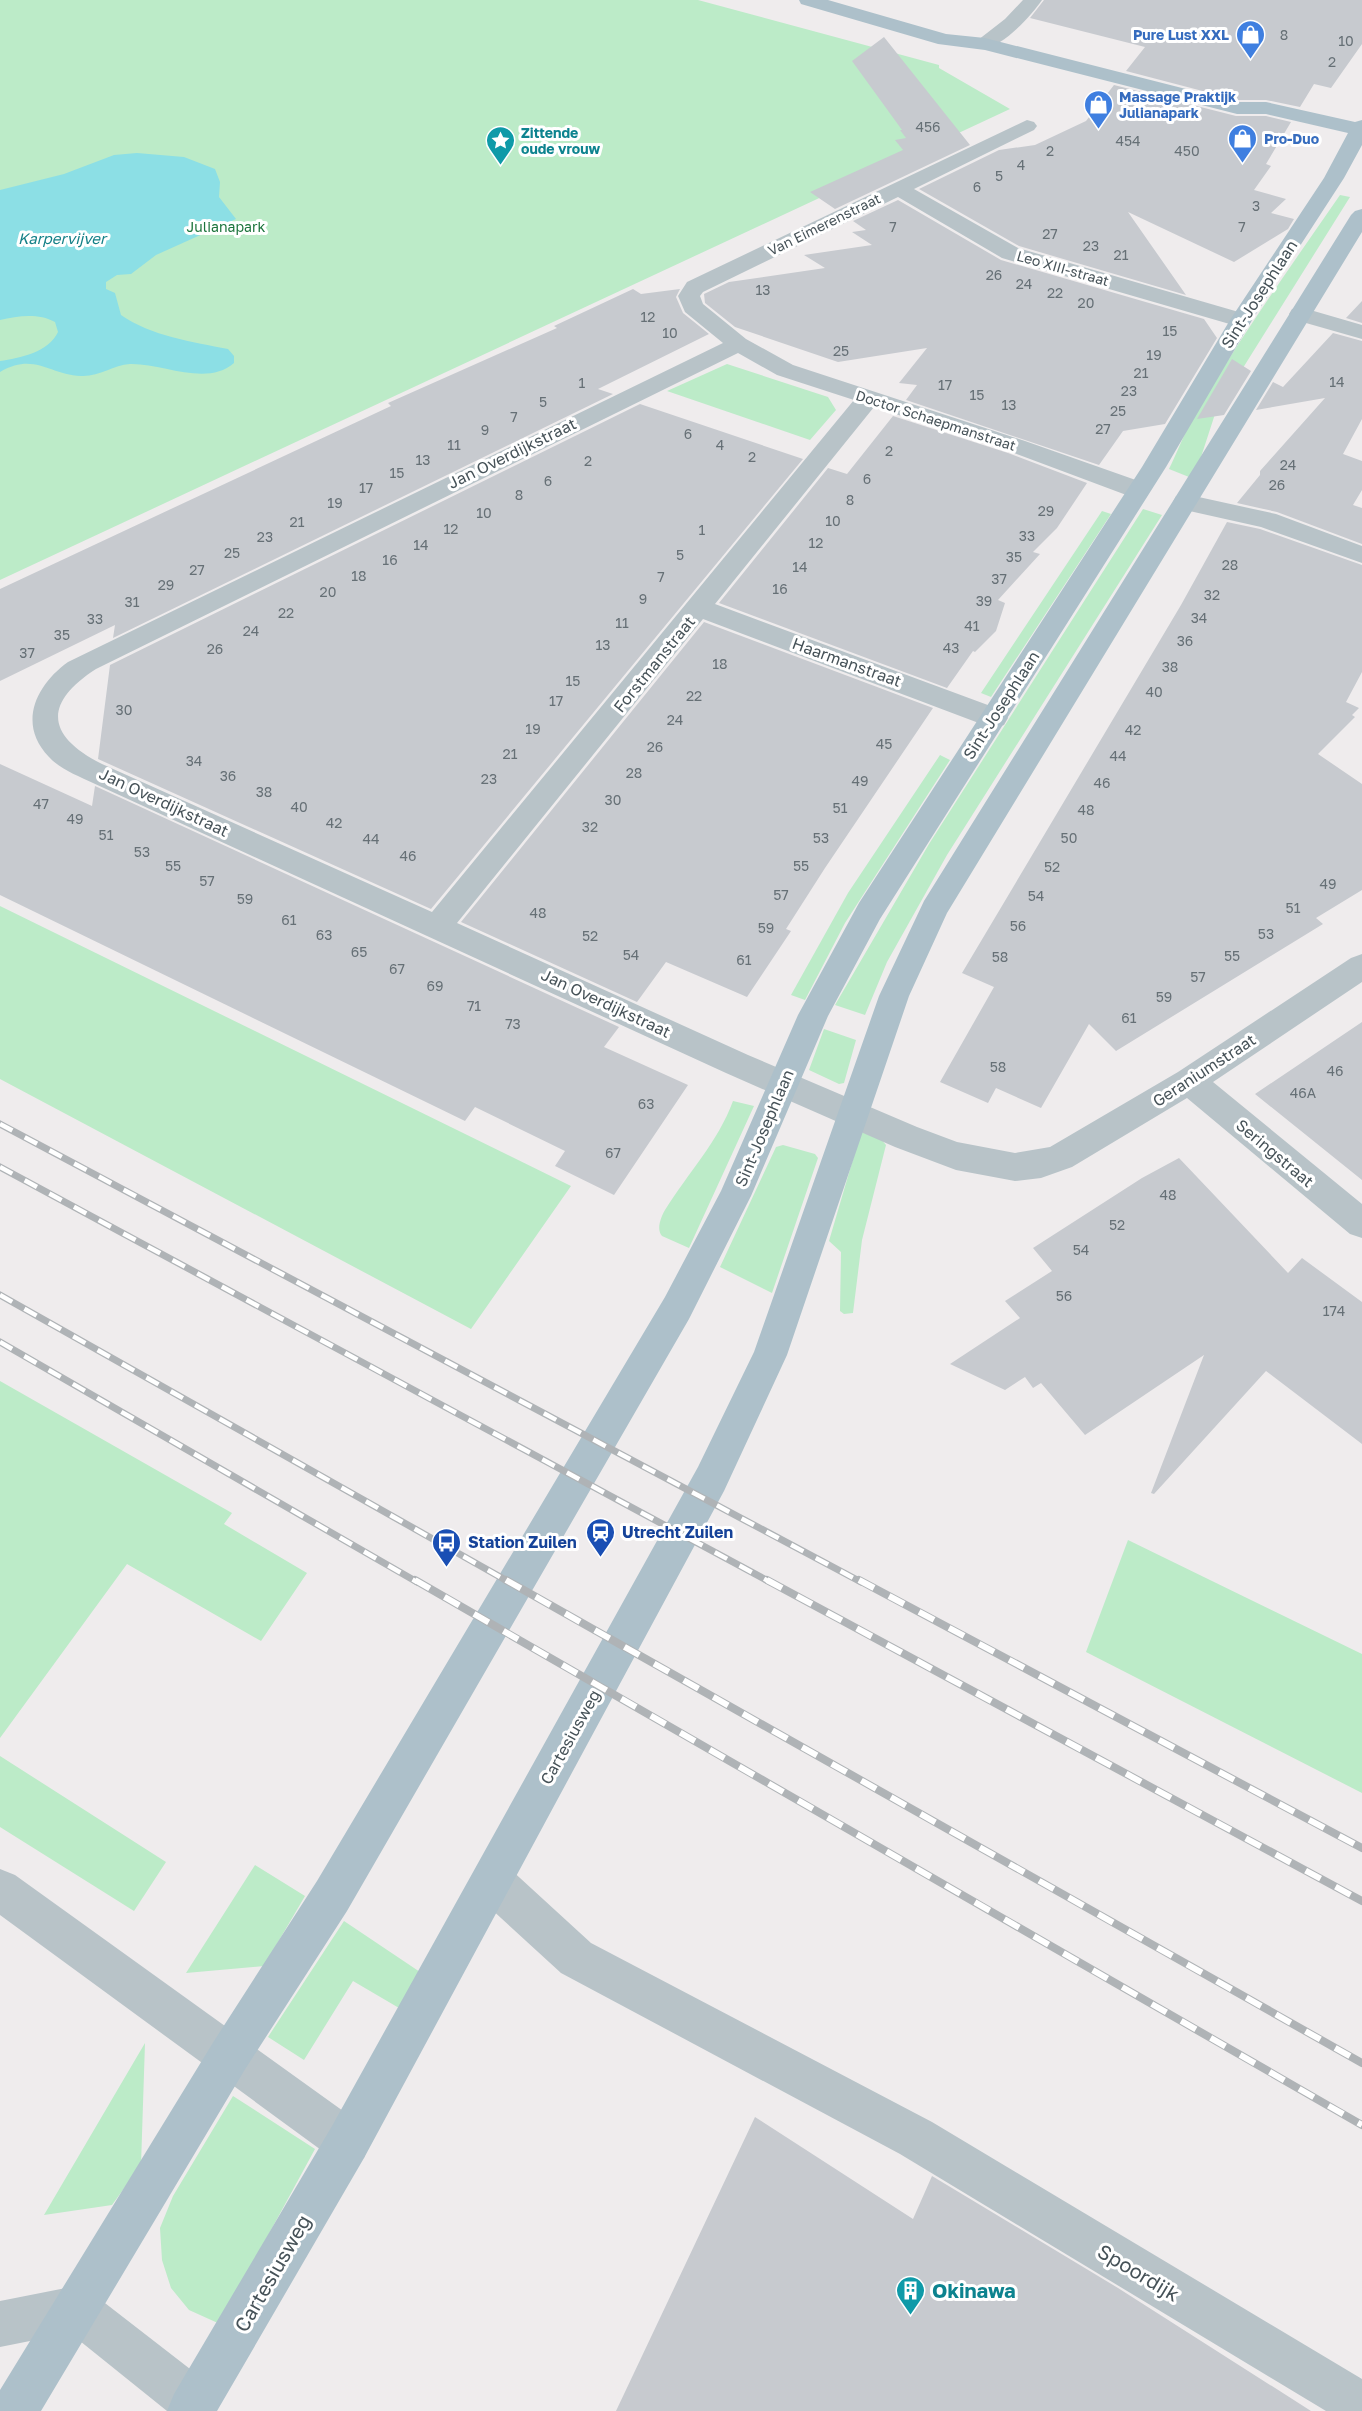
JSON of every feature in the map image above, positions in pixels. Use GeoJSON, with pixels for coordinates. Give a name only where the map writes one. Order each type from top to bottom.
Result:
{"type":"FeatureCollection","features":[{"type":"Feature","properties":{"kind":"main road"},"geometry":{"type":"LineString","coordinates":[[808,0],[945,40],[985,44],[1238,108],[1266,108],[1354,139]]}},
{"type":"Feature","properties":{"kind":"main road"},"geometry":{"type":"LineString","coordinates":[[850,0],[955,27],[985,44]]}},
{"type":"Feature","properties":{"kind":"main road"},"geometry":{"type":"LineString","coordinates":[[1238,108],[1252,127]]}},
{"type":"Feature","properties":{"kind":"main road","name":"Sint-Josephlaan"},"geometry":{"type":"LineString","coordinates":[[229,2056],[332,1896],[692,1281],[735,1196],[782,1083],[853,938],[1158,462],[1186,409],[1229,316],[1334,178],[1354,139]]}},
{"type":"Feature","properties":{"kind":"main road"},"geometry":{"type":"LineString","coordinates":[[853,1114],[894,996],[934,909],[1362,215]]}},
{"type":"Feature","properties":{"kind":"main road","name":"Cartesiusweg"},"geometry":{"type":"LineString","coordinates":[[193,2407],[348,2142],[711,1479],[770,1355],[853,1114]]}},
{"type":"Feature","properties":{"kind":"main road"},"geometry":{"type":"LineString","coordinates":[[14,2411],[229,2056]]}},
{"type":"Feature","properties":{"kind":"street"},"geometry":{"type":"LineString","coordinates":[[985,44],[1012,23],[1033,0]]}},
{"type":"Feature","properties":{"kind":"street","name":"Van Eimerenstraat"},"geometry":{"type":"LineString","coordinates":[[738,344],[693,307],[689,296],[695,287],[1027,126]]}},
{"type":"Feature","properties":{"kind":"street","name":"Leo XIII-straat"},"geometry":{"type":"LineString","coordinates":[[898,188],[1010,253],[1229,316]]}},
{"type":"Feature","properties":{"kind":"street"},"geometry":{"type":"LineString","coordinates":[[1300,314],[1362,332]]}},
{"type":"Feature","properties":{"kind":"street","name":"Doctor Schaepmanstraat"},"geometry":{"type":"LineString","coordinates":[[738,344],[785,370],[1017,446],[1138,490]]}},
{"type":"Feature","properties":{"kind":"street","name":"Jan Overdijkstraat"},"geometry":{"type":"LineString","coordinates":[[738,344],[87,663],[62,679],[48,698],[44,717],[49,737],[63,755],[437,927],[853,1114],[956,1156],[1015,1167],[1041,1164]]}},
{"type":"Feature","properties":{"kind":"street","name":"Forstmanstraat"},"geometry":{"type":"LineString","coordinates":[[437,927],[700,608],[868,399]]}},
{"type":"Feature","properties":{"kind":"street"},"geometry":{"type":"LineString","coordinates":[[1185,502],[1267,520],[1362,555]]}},
{"type":"Feature","properties":{"kind":"street","name":"Haarmanstraat"},"geometry":{"type":"LineString","coordinates":[[700,608],[993,718]]}},
{"type":"Feature","properties":{"kind":"street","name":"Geraniumstraat"},"geometry":{"type":"LineString","coordinates":[[1041,1164],[1061,1157],[1189,1081],[1362,966]]}},
{"type":"Feature","properties":{"kind":"street","name":"Seringstraat"},"geometry":{"type":"LineString","coordinates":[[1189,1081],[1362,1224]]}},
{"type":"Feature","properties":{"kind":"street","name":"Spoordijk"},"geometry":{"type":"LineString","coordinates":[[492,1881],[576,1958],[916,2138],[1362,2406]]}},
{"type":"Feature","properties":{"kind":"street"},"geometry":{"type":"LineString","coordinates":[[0,1890],[348,2142]]}},
{"type":"Feature","properties":{"kind":"street"},"geometry":{"type":"LineString","coordinates":[[0,2324],[76,2309]]}},
{"type":"Feature","properties":{"kind":"street","name":"Cartesiusweg"},"geometry":{"type":"LineString","coordinates":[[76,2309],[193,2407]]}},
{"type":"Feature","properties":{"kind":"green space","name":"Julianapark"},"geometry":{"type":"Polygon","coordinates":[[[0,0],[698,0],[939,65],[939,68],[1010,109],[0,580],[0,0]]]}},
{"type":"Feature","properties":{"kind":"green space"},"geometry":{"type":"Polygon","coordinates":[[[1340,195],[1350,197],[1216,411],[1201,457],[1189,477],[1169,469],[1192,420],[1227,362],[1340,195]]]}},
{"type":"Feature","properties":{"kind":"green space"},"geometry":{"type":"Polygon","coordinates":[[[727,364],[828,397],[836,410],[810,440],[667,391],[727,364]]]}},
{"type":"Feature","properties":{"kind":"green space"},"geometry":{"type":"Polygon","coordinates":[[[1143,509],[1162,515],[947,855],[887,962],[865,1015],[835,1005],[929,844],[1143,509]]]}},
{"type":"Feature","properties":{"kind":"green space"},"geometry":{"type":"Polygon","coordinates":[[[1102,511],[1111,514],[991,697],[981,693],[1102,511]]]}},
{"type":"Feature","properties":{"kind":"green space"},"geometry":{"type":"Polygon","coordinates":[[[940,755],[950,760],[845,923],[805,1000],[791,995],[848,893],[940,755]]]}},
{"type":"Feature","properties":{"kind":"green space"},"geometry":{"type":"Polygon","coordinates":[[[0,906],[571,1186],[471,1329],[0,1079],[0,906]]]}},
{"type":"Feature","properties":{"kind":"green space"},"geometry":{"type":"Polygon","coordinates":[[[824,1029],[856,1040],[844,1083],[839,1084],[809,1070],[824,1029]]]}},
{"type":"Feature","properties":{"kind":"green space"},"geometry":{"type":"Polygon","coordinates":[[[733,1101],[754,1106],[689,1248],[662,1236],[659,1230],[661,1219],[719,1130],[733,1101]]]}},
{"type":"Feature","properties":{"kind":"green space"},"geometry":{"type":"Polygon","coordinates":[[[861,1132],[881,1139],[886,1145],[862,1240],[853,1313],[844,1314],[840,1311],[841,1252],[829,1241],[861,1132]]]}},
{"type":"Feature","properties":{"kind":"green space"},"geometry":{"type":"Polygon","coordinates":[[[783,1145],[815,1154],[818,1158],[772,1293],[720,1267],[776,1147],[783,1145]]]}},
{"type":"Feature","properties":{"kind":"green space"},"geometry":{"type":"Polygon","coordinates":[[[0,1381],[232,1513],[224,1524],[307,1573],[261,1641],[127,1564],[0,1738],[0,1381]]]}},
{"type":"Feature","properties":{"kind":"green space"},"geometry":{"type":"Polygon","coordinates":[[[1128,1540],[1362,1654],[1362,1793],[1086,1652],[1128,1540]]]}},
{"type":"Feature","properties":{"kind":"green space"},"geometry":{"type":"Polygon","coordinates":[[[0,1756],[166,1862],[134,1911],[0,1827],[0,1756]]]}},
{"type":"Feature","properties":{"kind":"green space"},"geometry":{"type":"Polygon","coordinates":[[[255,1865],[305,1896],[264,1966],[186,1973],[255,1865]]]}},
{"type":"Feature","properties":{"kind":"green space"},"geometry":{"type":"Polygon","coordinates":[[[344,1921],[420,1972],[399,2008],[353,1981],[304,2060],[268,2037],[344,1921]]]}},
{"type":"Feature","properties":{"kind":"green space"},"geometry":{"type":"Polygon","coordinates":[[[145,2043],[141,2165],[112,2205],[44,2215],[145,2043]]]}},
{"type":"Feature","properties":{"kind":"green space"},"geometry":{"type":"Polygon","coordinates":[[[233,2096],[315,2149],[220,2324],[189,2310],[171,2288],[162,2260],[160,2228],[173,2196],[233,2096]]]}},
{"type":"Feature","properties":{"kind":"water","name":"Karpervijver"},"geometry":{"type":"Polygon","coordinates":[[[137,153],[184,157],[215,169],[220,182],[219,197],[236,219],[156,255],[131,274],[117,275],[106,282],[106,289],[115,293],[121,315],[133,322],[173,337],[228,349],[234,356],[234,363],[223,370],[198,374],[130,364],[88,376],[70,375],[33,364],[12,366],[0,372],[0,361],[25,356],[41,349],[54,339],[58,332],[55,322],[42,317],[0,320],[0,190],[64,174],[114,155],[137,153]]]}},
{"type":"Feature","properties":{"kind":"building"},"geometry":{"type":"Polygon","coordinates":[[[1044,0],[1362,0],[1362,44],[1331,88],[1314,84],[1300,107],[1266,100],[1237,100],[1126,71],[1145,47],[1030,18],[1044,0]]]}},
{"type":"Feature","properties":{"kind":"building"},"geometry":{"type":"Polygon","coordinates":[[[884,37],[970,145],[835,209],[810,192],[903,150],[895,140],[906,138],[900,130],[902,130],[852,61],[884,37]]]}},
{"type":"Feature","properties":{"kind":"building"},"geometry":{"type":"Polygon","coordinates":[[[1114,85],[1236,116],[1266,116],[1291,122],[1266,164],[1271,166],[1254,190],[1286,199],[1271,213],[1294,219],[1288,229],[1234,262],[1128,212],[1186,295],[1019,246],[919,189],[999,150],[1035,145],[1086,121],[1114,85]]]}},
{"type":"Feature","properties":{"kind":"building"},"geometry":{"type":"Polygon","coordinates":[[[898,200],[1001,260],[1204,319],[1217,338],[1165,424],[1123,431],[1099,465],[906,400],[917,385],[899,383],[927,348],[838,362],[735,327],[705,303],[704,294],[729,282],[825,268],[804,255],[872,245],[852,232],[866,230],[853,221],[898,200]]]}},
{"type":"Feature","properties":{"kind":"building"},"geometry":{"type":"Polygon","coordinates":[[[633,289],[641,294],[680,289],[676,297],[683,313],[709,334],[598,389],[613,394],[113,638],[115,625],[0,681],[0,589],[391,406],[388,403],[557,328],[554,326],[633,289]]]}},
{"type":"Feature","properties":{"kind":"building"},"geometry":{"type":"Polygon","coordinates":[[[1362,301],[1362,323],[1346,318],[1362,301]]]}},
{"type":"Feature","properties":{"kind":"building"},"geometry":{"type":"Polygon","coordinates":[[[1333,333],[1362,341],[1362,419],[1343,454],[1362,461],[1362,490],[1353,505],[1362,508],[1362,544],[1277,512],[1237,503],[1260,475],[1260,471],[1325,398],[1256,410],[1273,382],[1283,387],[1333,333]]]}},
{"type":"Feature","properties":{"kind":"building"},"geometry":{"type":"Polygon","coordinates":[[[1232,359],[1251,371],[1224,415],[1197,419],[1232,359]]]}},
{"type":"Feature","properties":{"kind":"building"},"geometry":{"type":"Polygon","coordinates":[[[640,404],[803,459],[431,909],[98,759],[110,665],[640,404]]]}},
{"type":"Feature","properties":{"kind":"building"},"geometry":{"type":"Polygon","coordinates":[[[893,416],[1008,453],[1087,483],[1057,528],[1033,552],[1040,554],[998,600],[1005,603],[996,631],[975,652],[973,651],[947,688],[719,603],[828,468],[847,474],[893,416]]]}},
{"type":"Feature","properties":{"kind":"building"},"geometry":{"type":"Polygon","coordinates":[[[1227,522],[1260,529],[1362,565],[1362,672],[1346,702],[1359,708],[1352,715],[1355,717],[1318,754],[1362,784],[1362,890],[1316,918],[1323,924],[1116,1051],[1089,1024],[1041,1108],[996,1088],[988,1103],[940,1082],[994,987],[962,973],[1181,605],[1227,522]]]}},
{"type":"Feature","properties":{"kind":"building"},"geometry":{"type":"Polygon","coordinates":[[[704,622],[933,708],[825,868],[786,929],[791,931],[747,997],[666,962],[637,1002],[461,922],[704,622]]]}},
{"type":"Feature","properties":{"kind":"building"},"geometry":{"type":"Polygon","coordinates":[[[0,764],[92,806],[95,786],[619,1027],[604,1047],[688,1085],[614,1195],[555,1166],[565,1151],[475,1107],[465,1121],[0,895],[0,764]]]}},
{"type":"Feature","properties":{"kind":"building"},"geometry":{"type":"Polygon","coordinates":[[[1362,1022],[1362,1180],[1255,1094],[1362,1022]]]}},
{"type":"Feature","properties":{"kind":"building"},"geometry":{"type":"Polygon","coordinates":[[[1179,1158],[1288,1273],[1302,1258],[1362,1302],[1362,1444],[1266,1371],[1154,1494],[1151,1493],[1204,1355],[1085,1435],[1041,1383],[1033,1388],[1025,1377],[1005,1390],[950,1364],[1020,1318],[1005,1301],[1052,1271],[1033,1248],[1142,1178],[1179,1158]]]}},
{"type":"Feature","properties":{"kind":"building","name":"Okinawa"},"geometry":{"type":"Polygon","coordinates":[[[755,2117],[913,2219],[932,2176],[1118,2288],[1311,2411],[616,2411],[755,2117]]]}},
{"type":"Feature","properties":{"kind":"railway"},"geometry":{"type":"LineString","coordinates":[[0,1124],[861,1582]]}},
{"type":"Feature","properties":{"kind":"railway"},"geometry":{"type":"LineString","coordinates":[[0,1167],[770,1582]]}},
{"type":"Feature","properties":{"kind":"railway"},"geometry":{"type":"LineString","coordinates":[[0,1295],[509,1582]]}},
{"type":"Feature","properties":{"kind":"railway"},"geometry":{"type":"LineString","coordinates":[[0,1342],[417,1582]]}},
{"type":"Feature","properties":{"kind":"railway"},"geometry":{"type":"LineString","coordinates":[[415,1580],[1362,2125]]}},
{"type":"Feature","properties":{"kind":"railway"},"geometry":{"type":"LineString","coordinates":[[506,1580],[1362,2063]]}},
{"type":"Feature","properties":{"kind":"railway"},"geometry":{"type":"LineString","coordinates":[[767,1580],[1362,1901]]}},
{"type":"Feature","properties":{"kind":"railway"},"geometry":{"type":"LineString","coordinates":[[859,1580],[1362,1848]]}},
{"type":"Feature","properties":{"kind":"place","name":"Pure Lust XXL"},"geometry":{"type":"Point","coordinates":[1250,60]}},
{"type":"Feature","properties":{"kind":"place","name":"Massage Praktijk Julianapark"},"geometry":{"type":"Point","coordinates":[1098,130]}},
{"type":"Feature","properties":{"kind":"place","name":"Pro-Duo"},"geometry":{"type":"Point","coordinates":[1243,164]}},
{"type":"Feature","properties":{"kind":"place","name":"Zittende oude vrouw"},"geometry":{"type":"Point","coordinates":[500,166]}},
{"type":"Feature","properties":{"kind":"place","name":"Utrecht Zuilen"},"geometry":{"type":"Point","coordinates":[601,1558]}},
{"type":"Feature","properties":{"kind":"place","name":"Station Zuilen"},"geometry":{"type":"Point","coordinates":[447,1568]}},
{"type":"Feature","properties":{"kind":"place","name":"Okinawa"},"geometry":{"type":"Point","coordinates":[911,2316]}}]}
